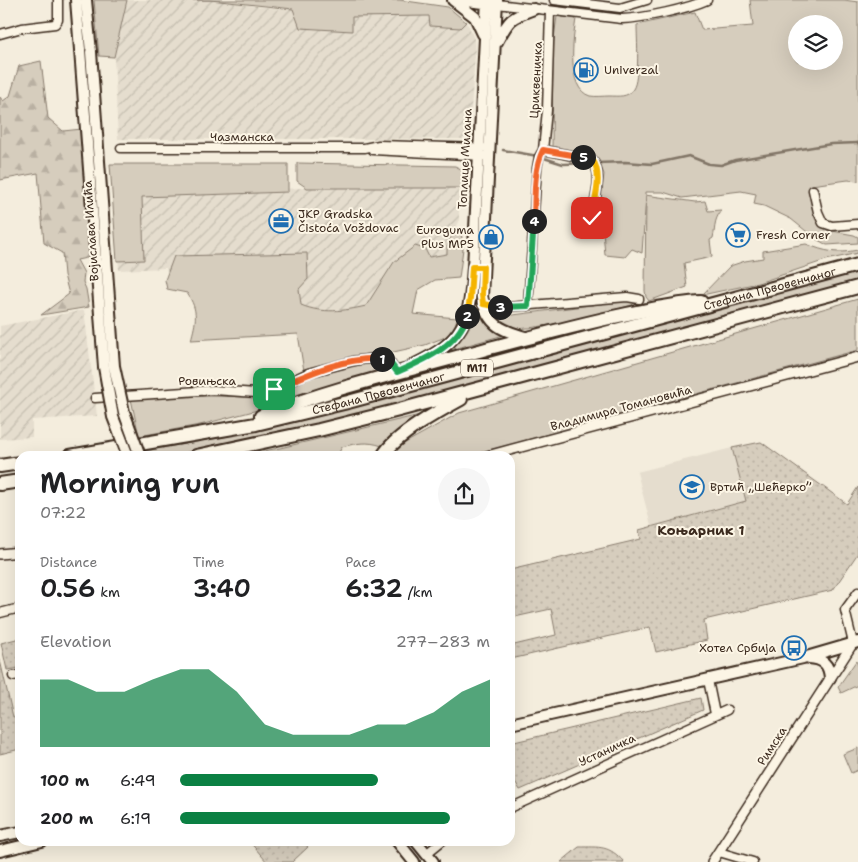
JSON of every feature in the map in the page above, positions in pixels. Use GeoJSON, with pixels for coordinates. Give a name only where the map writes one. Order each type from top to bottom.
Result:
{"type":"FeatureCollection","features":[{"type":"Feature","properties":{"kind":"highway","name":"Стефана Првовенчаног"},"geometry":{"type":"LineString","coordinates":[[100,451],[226,430],[348,402],[858,265]]}},
{"type":"Feature","properties":{"kind":"highway","name":"Стефана Првовенчаног"},"geometry":{"type":"LineString","coordinates":[[220,451],[319,430],[478,390],[858,287]]}},
{"type":"Feature","properties":{"kind":"highway"},"geometry":{"type":"LineString","coordinates":[[226,430],[300,402],[397,372],[599,320],[691,302],[727,300]]}},
{"type":"Feature","properties":{"kind":"highway"},"geometry":{"type":"LineString","coordinates":[[387,451],[406,434],[447,407],[478,390]]}},
{"type":"Feature","properties":{"kind":"highway"},"geometry":{"type":"LineString","coordinates":[[0,466],[15,464]]}},
{"type":"Feature","properties":{"kind":"highway"},"geometry":{"type":"LineString","coordinates":[[0,484],[15,482]]}},
{"type":"Feature","properties":{"kind":"main road","name":"Војислава Илића"},"geometry":{"type":"LineString","coordinates":[[76,0],[86,51],[114,366],[124,412],[138,451]]}},
{"type":"Feature","properties":{"kind":"main road","name":"Војислава Илића"},"geometry":{"type":"LineString","coordinates":[[86,0],[86,51],[104,367],[114,420],[126,451]]}},
{"type":"Feature","properties":{"kind":"main road"},"geometry":{"type":"LineString","coordinates":[[455,0],[492,2]]}},
{"type":"Feature","properties":{"kind":"main road"},"geometry":{"type":"LineString","coordinates":[[455,0],[475,17],[481,27],[484,38]]}},
{"type":"Feature","properties":{"kind":"main road","name":"Топлице Милана"},"geometry":{"type":"LineString","coordinates":[[484,152],[484,38],[492,2]]}},
{"type":"Feature","properties":{"kind":"main road","name":"Топлице Милана"},"geometry":{"type":"LineString","coordinates":[[397,372],[433,355],[454,338],[459,332],[468,311],[478,267],[484,152],[495,45],[492,2]]}},
{"type":"Feature","properties":{"kind":"main road"},"geometry":{"type":"LineString","coordinates":[[495,45],[508,22],[514,17],[534,9]]}},
{"type":"Feature","properties":{"kind":"main road","name":"Топлице Милана"},"geometry":{"type":"LineString","coordinates":[[478,267],[483,304]]}},
{"type":"Feature","properties":{"kind":"main road"},"geometry":{"type":"LineString","coordinates":[[483,304],[490,320],[498,326],[529,338]]}},
{"type":"Feature","properties":{"kind":"main road"},"geometry":{"type":"LineString","coordinates":[[515,723],[803,658],[856,642]]}},
{"type":"Feature","properties":{"kind":"main road"},"geometry":{"type":"LineString","coordinates":[[803,658],[822,660],[828,667],[830,678]]}},
{"type":"Feature","properties":{"kind":"main road"},"geometry":{"type":"LineString","coordinates":[[0,836],[15,833]]}},
{"type":"Feature","properties":{"kind":"main road"},"geometry":{"type":"LineString","coordinates":[[0,851],[21,846]]}},
{"type":"Feature","properties":{"kind":"main road"},"geometry":{"type":"LineString","coordinates":[[401,846],[414,862]]}},
{"type":"Feature","properties":{"kind":"main road"},"geometry":{"type":"LineString","coordinates":[[420,846],[429,858]]}},
{"type":"Feature","properties":{"kind":"street"},"geometry":{"type":"LineString","coordinates":[[0,34],[22,28],[55,24],[58,20],[58,0]]}},
{"type":"Feature","properties":{"kind":"street"},"geometry":{"type":"LineString","coordinates":[[554,0],[620,8],[647,0]]}},
{"type":"Feature","properties":{"kind":"street"},"geometry":{"type":"LineString","coordinates":[[492,2],[614,19],[632,18],[698,4],[707,0]]}},
{"type":"Feature","properties":{"kind":"street","name":"Цриквеничка"},"geometry":{"type":"LineString","coordinates":[[528,306],[537,168],[539,157],[543,150],[547,110],[550,11]]}},
{"type":"Feature","properties":{"kind":"street","name":"Чазманска"},"geometry":{"type":"LineString","coordinates":[[121,148],[364,148],[379,145],[484,152]]}},
{"type":"Feature","properties":{"kind":"street"},"geometry":{"type":"LineString","coordinates":[[543,150],[592,159],[595,162],[598,177],[592,218]]}},
{"type":"Feature","properties":{"kind":"street"},"geometry":{"type":"LineString","coordinates":[[813,190],[818,212],[824,222],[832,226],[858,224]]}},
{"type":"Feature","properties":{"kind":"street"},"geometry":{"type":"LineString","coordinates":[[483,304],[496,307],[528,306],[627,297],[639,299]]}},
{"type":"Feature","properties":{"kind":"street","name":"Владимира Томановића"},"geometry":{"type":"LineString","coordinates":[[506,451],[858,357]]}},
{"type":"Feature","properties":{"kind":"street","name":"Ровињска"},"geometry":{"type":"LineString","coordinates":[[95,398],[214,390],[243,393],[266,392],[308,374],[375,358],[389,361],[397,372]]}},
{"type":"Feature","properties":{"kind":"street"},"geometry":{"type":"LineString","coordinates":[[0,554],[15,552]]}},
{"type":"Feature","properties":{"kind":"street"},"geometry":{"type":"LineString","coordinates":[[856,642],[845,610],[858,592]]}},
{"type":"Feature","properties":{"kind":"street"},"geometry":{"type":"LineString","coordinates":[[0,613],[15,609]]}},
{"type":"Feature","properties":{"kind":"street","name":"Римска"},"geometry":{"type":"LineString","coordinates":[[712,862],[830,678],[856,642]]}},
{"type":"Feature","properties":{"kind":"street"},"geometry":{"type":"LineString","coordinates":[[708,680],[715,714]]}},
{"type":"Feature","properties":{"kind":"street","name":"Устаничка"},"geometry":{"type":"LineString","coordinates":[[515,806],[727,710]]}},
{"type":"Feature","properties":{"kind":"street"},"geometry":{"type":"LineString","coordinates":[[429,858],[438,846]]}},
{"type":"Feature","properties":{"kind":"street"},"geometry":{"type":"LineString","coordinates":[[719,852],[753,862]]}},
{"type":"Feature","properties":{"kind":"shaded area"},"geometry":{"type":"Polygon","coordinates":[[[127,0],[210,0],[280,9],[449,9],[469,26],[474,39],[475,54],[469,135],[462,139],[118,139],[114,57],[127,0]]]}},
{"type":"Feature","properties":{"kind":"shaded area"},"geometry":{"type":"Polygon","coordinates":[[[307,188],[459,188],[459,222],[453,233],[448,254],[428,257],[364,314],[302,316],[299,289],[308,279],[307,269],[300,264],[168,274],[166,268],[119,270],[114,194],[307,188]]]}},
{"type":"Feature","properties":{"kind":"shaded area"},"geometry":{"type":"Polygon","coordinates":[[[84,310],[97,416],[32,420],[32,437],[0,439],[0,326],[84,310]]]}},
{"type":"Feature","properties":{"kind":"shaded area","name":"Вртић „Шећерко”"},"geometry":{"type":"Polygon","coordinates":[[[732,448],[746,501],[651,526],[637,472],[732,448]]]}},
{"type":"Feature","properties":{"kind":"green space"},"geometry":{"type":"Polygon","coordinates":[[[94,0],[127,0],[114,57],[99,56],[94,0]]]}},
{"type":"Feature","properties":{"kind":"green space"},"geometry":{"type":"Polygon","coordinates":[[[210,0],[399,0],[448,7],[466,22],[460,28],[430,26],[429,16],[352,17],[352,31],[300,28],[293,9],[210,0]]]}},
{"type":"Feature","properties":{"kind":"green space"},"geometry":{"type":"Polygon","coordinates":[[[750,0],[844,0],[858,2],[858,181],[848,180],[811,185],[814,203],[827,230],[854,235],[858,237],[858,243],[827,245],[816,239],[791,219],[764,206],[754,204],[756,194],[741,191],[682,198],[663,192],[645,192],[645,195],[695,202],[705,201],[708,211],[721,210],[716,221],[713,238],[710,240],[712,257],[684,263],[687,287],[649,301],[645,291],[646,196],[642,253],[632,249],[625,257],[605,255],[603,231],[599,217],[604,174],[597,159],[578,163],[554,157],[552,148],[553,46],[557,16],[576,19],[573,50],[574,74],[577,84],[582,91],[590,96],[622,96],[628,94],[633,89],[637,77],[637,25],[695,12],[702,30],[753,26],[750,0]]]}},
{"type":"Feature","properties":{"kind":"green space"},"geometry":{"type":"Polygon","coordinates":[[[41,61],[48,118],[63,131],[82,129],[91,257],[77,260],[84,273],[83,282],[89,307],[41,315],[69,294],[64,275],[62,253],[44,243],[38,173],[0,180],[0,97],[3,101],[10,96],[19,66],[41,61]]]}},
{"type":"Feature","properties":{"kind":"green space"},"geometry":{"type":"Polygon","coordinates":[[[297,163],[455,166],[465,171],[465,188],[307,188],[297,181],[297,163]]]}},
{"type":"Feature","properties":{"kind":"green space"},"geometry":{"type":"Polygon","coordinates":[[[110,164],[288,164],[288,192],[142,197],[144,260],[117,261],[110,164]]]}},
{"type":"Feature","properties":{"kind":"green space"},"geometry":{"type":"Polygon","coordinates":[[[454,227],[461,230],[463,249],[459,278],[435,280],[418,290],[413,314],[457,318],[455,327],[448,336],[425,345],[389,353],[360,356],[304,371],[298,334],[191,340],[195,322],[195,311],[191,299],[187,293],[167,289],[165,280],[174,256],[307,253],[308,279],[299,289],[301,305],[325,311],[358,308],[366,306],[394,262],[415,246],[425,249],[429,257],[447,254],[447,247],[454,227]]]}},
{"type":"Feature","properties":{"kind":"green space"},"geometry":{"type":"Polygon","coordinates":[[[806,244],[832,252],[858,250],[858,253],[826,260],[758,283],[702,295],[730,266],[763,258],[763,251],[806,244]]]}},
{"type":"Feature","properties":{"kind":"green space"},"geometry":{"type":"Polygon","coordinates":[[[858,271],[858,281],[326,424],[194,451],[145,451],[224,437],[414,391],[858,271]]]}},
{"type":"Feature","properties":{"kind":"green space"},"geometry":{"type":"Polygon","coordinates":[[[858,299],[858,350],[486,451],[391,451],[459,413],[858,299]]]}},
{"type":"Feature","properties":{"kind":"green space"},"geometry":{"type":"Polygon","coordinates":[[[631,300],[634,303],[632,305],[568,321],[530,328],[515,329],[506,327],[492,314],[513,315],[631,300]]]}},
{"type":"Feature","properties":{"kind":"green space"},"geometry":{"type":"Polygon","coordinates":[[[477,301],[490,325],[504,335],[450,350],[469,328],[477,301]]]}},
{"type":"Feature","properties":{"kind":"green space"},"geometry":{"type":"Polygon","coordinates":[[[364,364],[385,365],[387,369],[269,407],[200,425],[139,436],[131,399],[209,396],[260,397],[271,395],[300,380],[364,364]]]}},
{"type":"Feature","properties":{"kind":"green space"},"geometry":{"type":"Polygon","coordinates":[[[428,413],[382,446],[362,443],[342,447],[340,451],[263,451],[428,413]]]}},
{"type":"Feature","properties":{"kind":"green space"},"geometry":{"type":"Polygon","coordinates":[[[761,442],[847,504],[858,487],[858,553],[833,590],[704,620],[707,640],[656,652],[650,627],[515,658],[515,645],[556,635],[551,609],[515,617],[515,569],[641,539],[639,530],[746,501],[732,448],[761,442]]]}},
{"type":"Feature","properties":{"kind":"green space"},"geometry":{"type":"Polygon","coordinates":[[[15,639],[15,669],[7,670],[1,643],[15,639]]]}},
{"type":"Feature","properties":{"kind":"green space"},"geometry":{"type":"Polygon","coordinates":[[[0,660],[13,717],[15,716],[15,750],[0,754],[0,660]]]}},
{"type":"Feature","properties":{"kind":"green space"},"geometry":{"type":"Polygon","coordinates":[[[856,661],[858,665],[858,685],[841,693],[838,687],[856,661]]]}},
{"type":"Feature","properties":{"kind":"green space"},"geometry":{"type":"Polygon","coordinates":[[[701,698],[703,710],[520,790],[515,781],[515,742],[701,698]]]}},
{"type":"Feature","properties":{"kind":"green space"},"geometry":{"type":"Polygon","coordinates":[[[858,748],[858,770],[851,773],[843,754],[858,748]]]}},
{"type":"Feature","properties":{"kind":"green space"},"geometry":{"type":"Polygon","coordinates":[[[253,846],[308,847],[292,862],[267,862],[253,846]]]}},
{"type":"Feature","properties":{"kind":"green space"},"geometry":{"type":"Polygon","coordinates":[[[579,847],[604,848],[614,852],[624,862],[561,862],[579,847]]]}},
{"type":"Feature","properties":{"kind":"waterway"},"geometry":{"type":"LineString","coordinates":[[597,163],[625,162],[652,164],[689,156],[709,164],[721,165],[735,160],[831,144],[858,143]]}},
{"type":"Feature","properties":{"kind":"waterway"},"geometry":{"type":"LineString","coordinates":[[503,150],[538,156]]}},
{"type":"Feature","properties":{"kind":"waterway"},"geometry":{"type":"LineString","coordinates":[[544,158],[563,164],[592,163]]}},
{"type":"Feature","properties":{"kind":"place","name":"Univerzal"},"geometry":{"type":"Point","coordinates":[586,70]}},
{"type":"Feature","properties":{"kind":"place","name":"JKP Gradska Čistoća Voždovac"},"geometry":{"type":"Point","coordinates":[281,221]}},
{"type":"Feature","properties":{"kind":"place","name":"Fresh Corner"},"geometry":{"type":"Point","coordinates":[738,235]}},
{"type":"Feature","properties":{"kind":"place","name":"Euroguma Plus MP5"},"geometry":{"type":"Point","coordinates":[491,237]}},
{"type":"Feature","properties":{"kind":"place","name":"Вртић „Шећерко”"},"geometry":{"type":"Point","coordinates":[692,487]}},
{"type":"Feature","properties":{"kind":"place","name":"Хотел Србија"},"geometry":{"type":"Point","coordinates":[794,648]}},
{"type":"Feature","properties":{"kind":"district","name":"Коњарник 1"},"geometry":{"type":"Point","coordinates":[701,530]}},
{"type":"Feature","properties":{"kind":"route"},"geometry":{"type":"LineString","coordinates":[[274,389],[299,377],[353,361],[375,358],[383,359],[389,361],[397,372],[433,355],[454,338],[466,319],[470,298],[472,267],[483,267],[483,304],[496,307],[528,306],[537,168],[539,157],[543,150],[592,159],[595,162],[598,177],[592,218]]}}]}
